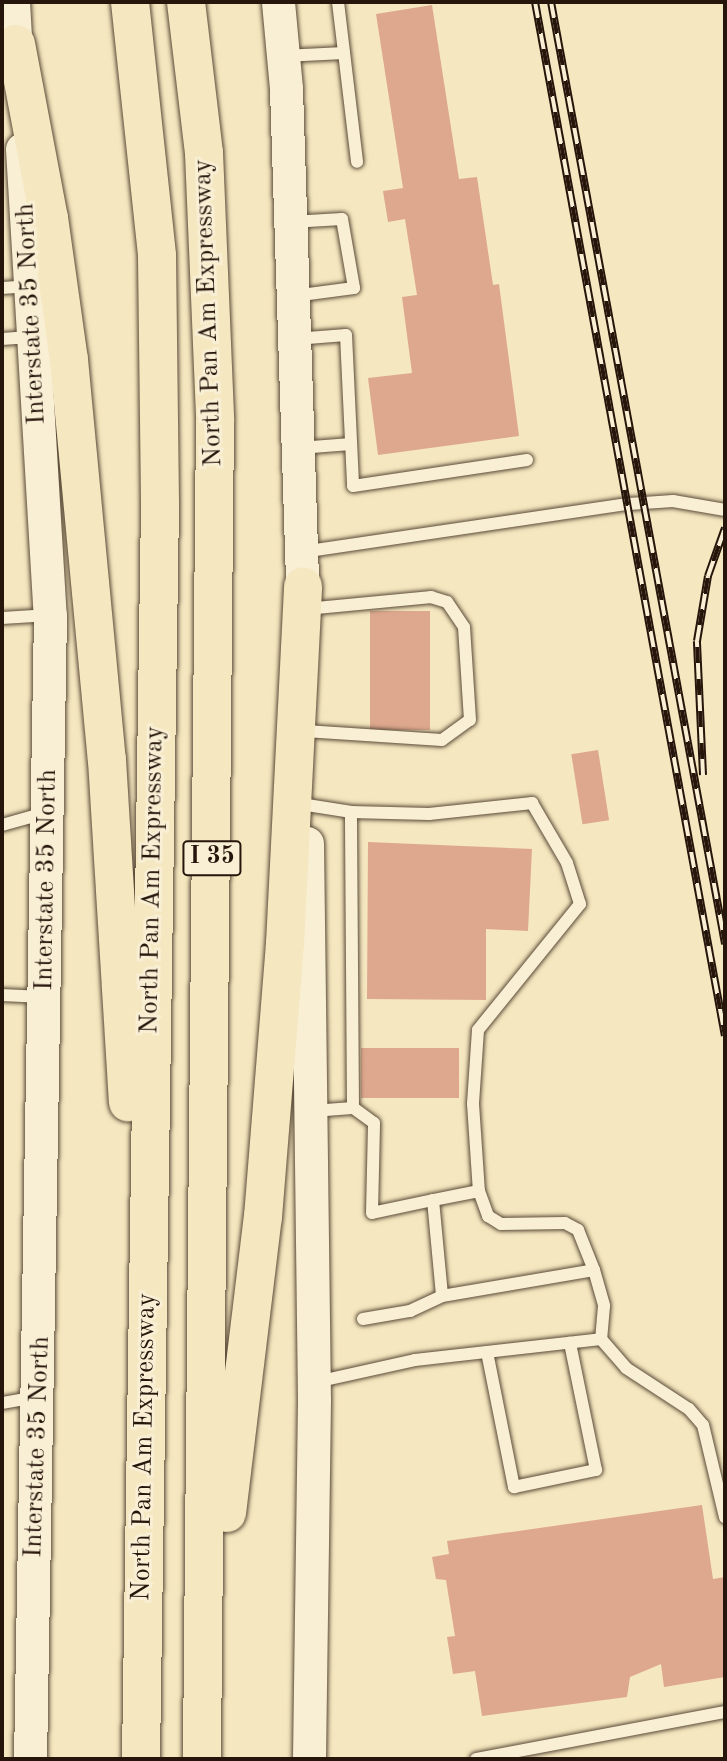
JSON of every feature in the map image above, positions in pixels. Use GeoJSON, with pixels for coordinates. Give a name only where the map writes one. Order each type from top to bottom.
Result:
{"type":"FeatureCollection","features":[{"type":"Feature","properties":{"kind":"highway"},"geometry":{"type":"LineString","coordinates":[[103,2],[114,48],[143,100]]}},
{"type":"Feature","properties":{"kind":"highway","name":"North Pan Am Expressway"},"geometry":{"type":"LineString","coordinates":[[130,2],[143,100],[157,257],[160,506],[141,1759]]}},
{"type":"Feature","properties":{"kind":"highway","name":"North Pan Am Expressway"},"geometry":{"type":"LineString","coordinates":[[186,2],[204,153],[215,421],[202,1759]]}},
{"type":"Feature","properties":{"kind":"highway"},"geometry":{"type":"LineString","coordinates":[[16,44],[49,218],[69,359],[107,760],[128,1098],[149,1224]]}},
{"type":"Feature","properties":{"kind":"highway"},"geometry":{"type":"LineString","coordinates":[[203,1716],[264,1203],[303,583]]}},
{"type":"Feature","properties":{"kind":"main road","name":"Interstate 35 North"},"geometry":{"type":"LineString","coordinates":[[13,2],[16,44],[14,83],[18,338],[50,615],[40,1397],[30,1759]]}},
{"type":"Feature","properties":{"kind":"main road"},"geometry":{"type":"LineString","coordinates":[[278,2],[291,222],[307,805],[307,1111],[314,1382],[309,1759]]}},
{"type":"Feature","properties":{"kind":"lane"},"geometry":{"type":"LineString","coordinates":[[338,2],[357,162]]}},
{"type":"Feature","properties":{"kind":"lane"},"geometry":{"type":"LineString","coordinates":[[283,56],[344,53]]}},
{"type":"Feature","properties":{"kind":"lane"},"geometry":{"type":"LineString","coordinates":[[291,222],[342,219],[354,288],[293,296]]}},
{"type":"Feature","properties":{"kind":"lane"},"geometry":{"type":"LineString","coordinates":[[295,339],[346,335],[353,486],[527,460]]}},
{"type":"Feature","properties":{"kind":"lane"},"geometry":{"type":"LineString","coordinates":[[299,448],[351,444]]}},
{"type":"Feature","properties":{"kind":"lane"},"geometry":{"type":"LineString","coordinates":[[303,583],[629,504],[673,501],[725,510]]}},
{"type":"Feature","properties":{"kind":"lane"},"geometry":{"type":"LineString","coordinates":[[303,583],[430,597],[447,602],[464,627],[471,720],[442,740],[305,732]]}},
{"type":"Feature","properties":{"kind":"lane"},"geometry":{"type":"LineString","coordinates":[[2,618],[50,615]]}},
{"type":"Feature","properties":{"kind":"lane"},"geometry":{"type":"LineString","coordinates":[[307,805],[351,812],[429,814],[532,803],[570,873],[580,904],[478,1030],[473,1104],[479,1191],[488,1216],[500,1224],[565,1223],[578,1230],[594,1270],[604,1306],[601,1339],[626,1368],[689,1409],[703,1424],[725,1517]]}},
{"type":"Feature","properties":{"kind":"lane"},"geometry":{"type":"LineString","coordinates":[[351,812],[353,1108]]}},
{"type":"Feature","properties":{"kind":"lane"},"geometry":{"type":"LineString","coordinates":[[2,825],[48,813]]}},
{"type":"Feature","properties":{"kind":"lane"},"geometry":{"type":"LineString","coordinates":[[2,995],[46,998]]}},
{"type":"Feature","properties":{"kind":"lane"},"geometry":{"type":"LineString","coordinates":[[307,1111],[353,1108],[374,1123],[372,1213],[479,1191]]}},
{"type":"Feature","properties":{"kind":"lane"},"geometry":{"type":"LineString","coordinates":[[433,1200],[442,1296]]}},
{"type":"Feature","properties":{"kind":"lane"},"geometry":{"type":"LineString","coordinates":[[363,1319],[410,1311],[442,1296],[594,1270]]}},
{"type":"Feature","properties":{"kind":"lane"},"geometry":{"type":"LineString","coordinates":[[314,1382],[415,1360],[601,1339]]}},
{"type":"Feature","properties":{"kind":"lane"},"geometry":{"type":"LineString","coordinates":[[486,1352],[514,1488],[596,1470],[570,1343]]}},
{"type":"Feature","properties":{"kind":"lane"},"geometry":{"type":"LineString","coordinates":[[2,1403],[40,1397]]}},
{"type":"Feature","properties":{"kind":"lane"},"geometry":{"type":"LineString","coordinates":[[476,1759],[725,1712]]}},
{"type":"Feature","properties":{"kind":"building"},"geometry":{"type":"Polygon","coordinates":[[[432,5],[459,179],[477,177],[493,285],[499,284],[519,436],[378,455],[368,378],[412,373],[402,297],[417,295],[405,219],[388,222],[383,191],[403,188],[376,14],[432,5]]]}},
{"type":"Feature","properties":{"kind":"building"},"geometry":{"type":"Polygon","coordinates":[[[370,611],[430,611],[430,730],[370,730],[370,611]]]}},
{"type":"Feature","properties":{"kind":"building"},"geometry":{"type":"Polygon","coordinates":[[[598,750],[609,820],[582,824],[571,754],[598,750]]]}},
{"type":"Feature","properties":{"kind":"building"},"geometry":{"type":"Polygon","coordinates":[[[368,842],[532,849],[528,931],[486,929],[486,1000],[367,999],[368,842]]]}},
{"type":"Feature","properties":{"kind":"building"},"geometry":{"type":"Polygon","coordinates":[[[361,1048],[459,1048],[459,1098],[361,1098],[361,1048]]]}},
{"type":"Feature","properties":{"kind":"building"},"geometry":{"type":"Polygon","coordinates":[[[702,1505],[713,1579],[725,1577],[725,1677],[664,1687],[661,1664],[630,1677],[627,1697],[482,1716],[475,1671],[453,1674],[447,1637],[455,1636],[446,1580],[436,1579],[432,1557],[449,1554],[447,1541],[702,1505]]]}},
{"type":"Feature","properties":{"kind":"railway"},"geometry":{"type":"LineString","coordinates":[[535,2],[725,1036]]}},
{"type":"Feature","properties":{"kind":"railway"},"geometry":{"type":"LineString","coordinates":[[551,2],[725,944]]}},
{"type":"Feature","properties":{"kind":"railway"},"geometry":{"type":"LineString","coordinates":[[703,775],[697,641],[708,576],[725,528]]}}]}
